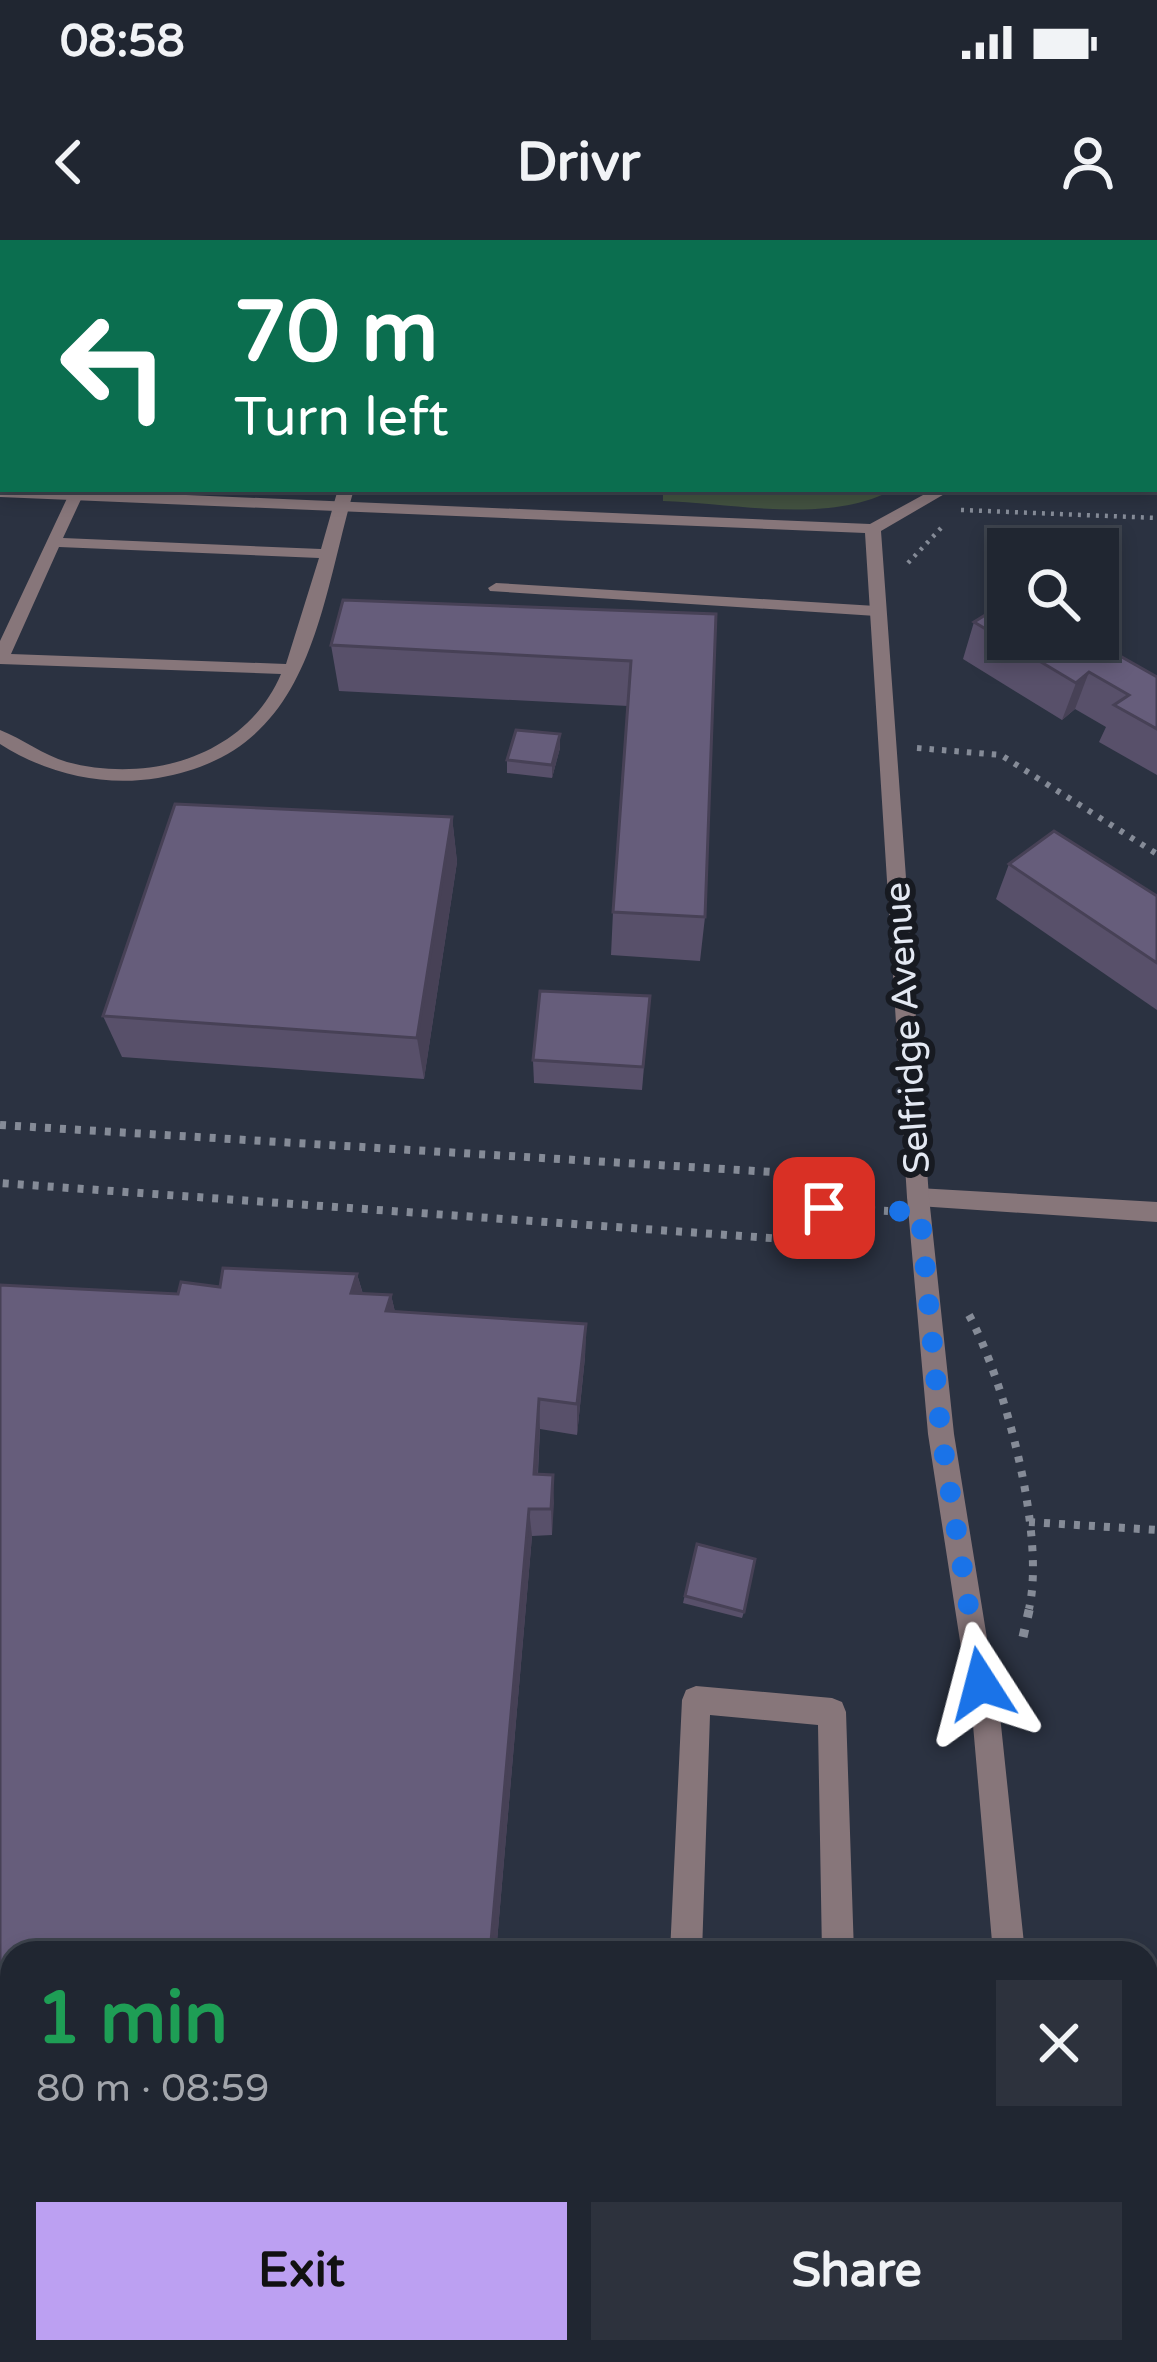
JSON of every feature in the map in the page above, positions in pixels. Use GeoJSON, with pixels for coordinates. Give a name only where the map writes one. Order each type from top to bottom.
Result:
{"type":"FeatureCollection","features":[{"type":"Feature","properties":{"kind":"street"},"geometry":{"type":"LineString","coordinates":[[0,492],[343,497],[873,529],[940,492]]}},
{"type":"Feature","properties":{"kind":"street"},"geometry":{"type":"LineString","coordinates":[[74,495],[58,542],[0,658],[291,669]]}},
{"type":"Feature","properties":{"kind":"street"},"geometry":{"type":"LineString","coordinates":[[0,736],[23,755],[90,776],[134,776],[174,768],[233,745],[259,726],[291,669],[343,497]]}},
{"type":"Feature","properties":{"kind":"street","name":"Selfridge Avenue"},"geometry":{"type":"LineString","coordinates":[[873,529],[919,1204],[941,1434],[987,1725],[1008,1941]]}},
{"type":"Feature","properties":{"kind":"street"},"geometry":{"type":"LineString","coordinates":[[58,542],[325,554]]}},
{"type":"Feature","properties":{"kind":"street"},"geometry":{"type":"LineString","coordinates":[[496,588],[876,610]]}},
{"type":"Feature","properties":{"kind":"street"},"geometry":{"type":"LineString","coordinates":[[919,1204],[1157,1212]]}},
{"type":"Feature","properties":{"kind":"street"},"geometry":{"type":"LineString","coordinates":[[686,1941],[696,1700],[832,1712],[838,1941]]}},
{"type":"Feature","properties":{"kind":"path"},"geometry":{"type":"LineString","coordinates":[[906,566],[969,499]]}},
{"type":"Feature","properties":{"kind":"path"},"geometry":{"type":"LineString","coordinates":[[960,510],[1157,518]]}},
{"type":"Feature","properties":{"kind":"path"},"geometry":{"type":"LineString","coordinates":[[914,725],[918,772]]}},
{"type":"Feature","properties":{"kind":"path"},"geometry":{"type":"LineString","coordinates":[[916,748],[1001,755],[1157,854]]}},
{"type":"Feature","properties":{"kind":"path"},"geometry":{"type":"LineString","coordinates":[[0,1125],[822,1175],[826,1242],[0,1183]]}},
{"type":"Feature","properties":{"kind":"path"},"geometry":{"type":"LineString","coordinates":[[824,1208],[919,1204]]}},
{"type":"Feature","properties":{"kind":"path"},"geometry":{"type":"LineString","coordinates":[[966,1311],[993,1360],[1029,1522],[1037,1574],[1023,1637]]}},
{"type":"Feature","properties":{"kind":"path"},"geometry":{"type":"LineString","coordinates":[[1029,1522],[1157,1530]]}},
{"type":"Feature","properties":{"kind":"green space"},"geometry":{"type":"Polygon","coordinates":[[[663,492],[887,492],[869,500],[811,509],[663,501],[663,492]]]}},
{"type":"Feature","properties":{"kind":"building"},"geometry":{"type":"Polygon","coordinates":[[[343,600],[716,614],[705,917],[613,912],[631,661],[331,645],[343,600]]]}},
{"type":"Feature","properties":{"kind":"building"},"geometry":{"type":"Polygon","coordinates":[[[987,614],[987,630],[974,622],[987,614]]]}},
{"type":"Feature","properties":{"kind":"building"},"geometry":{"type":"Polygon","coordinates":[[[1119,655],[1157,677],[1157,729],[1114,705],[1129,695],[1089,672],[1076,683],[1038,660],[1119,660],[1119,655]]]}},
{"type":"Feature","properties":{"kind":"building"},"geometry":{"type":"Polygon","coordinates":[[[516,730],[560,734],[552,765],[507,760],[516,730]]]}},
{"type":"Feature","properties":{"kind":"building"},"geometry":{"type":"Polygon","coordinates":[[[175,804],[452,817],[417,1038],[103,1016],[175,804]]]}},
{"type":"Feature","properties":{"kind":"building"},"geometry":{"type":"Polygon","coordinates":[[[1054,831],[1157,896],[1157,963],[1009,864],[1054,831]]]}},
{"type":"Feature","properties":{"kind":"building"},"geometry":{"type":"Polygon","coordinates":[[[540,991],[650,996],[643,1067],[533,1060],[540,991]]]}},
{"type":"Feature","properties":{"kind":"building"},"geometry":{"type":"Polygon","coordinates":[[[223,1268],[357,1274],[351,1293],[391,1295],[386,1311],[586,1324],[577,1404],[539,1399],[534,1474],[553,1475],[551,1509],[529,1509],[491,1941],[0,1941],[0,1285],[178,1294],[181,1282],[220,1287],[223,1268]]]}},
{"type":"Feature","properties":{"kind":"building"},"geometry":{"type":"Polygon","coordinates":[[[697,1544],[755,1559],[744,1612],[685,1596],[697,1544]]]}},
{"type":"Feature","properties":{"kind":"route"},"geometry":{"type":"LineString","coordinates":[[824,1208],[920,1212],[941,1434],[981,1684]]}}]}
